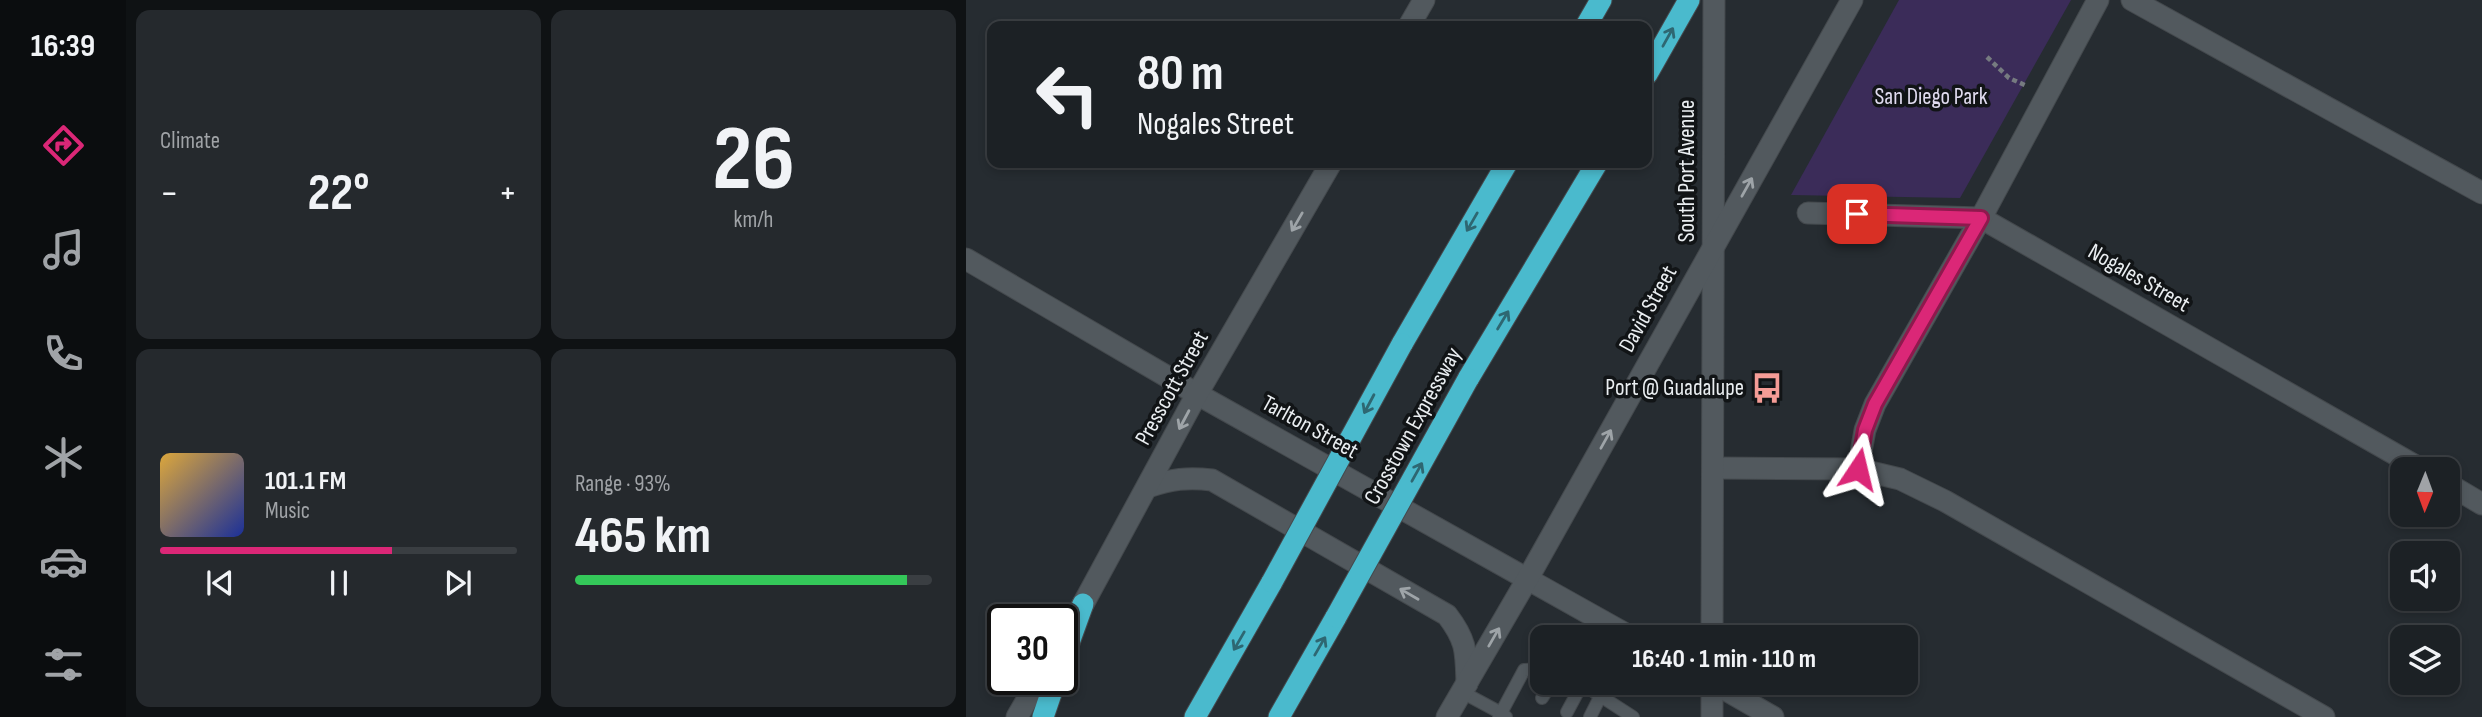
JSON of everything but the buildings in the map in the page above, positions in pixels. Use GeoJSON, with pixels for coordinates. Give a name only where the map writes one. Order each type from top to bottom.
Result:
{"type":"FeatureCollection","features":[{"type":"Feature","properties":{"kind":"highway"},"geometry":{"type":"LineString","coordinates":[[1652,65],[1689,0]]}},
{"type":"Feature","properties":{"kind":"highway"},"geometry":{"type":"LineString","coordinates":[[1589,21],[1600,3]]}},
{"type":"Feature","properties":{"kind":"highway"},"geometry":{"type":"LineString","coordinates":[[1195,717],[1402,344],[1504,168]]}},
{"type":"Feature","properties":{"kind":"highway","name":"Crosstown Expressway"},"geometry":{"type":"LineString","coordinates":[[1279,717],[1468,379],[1594,168]]}},
{"type":"Feature","properties":{"kind":"highway"},"geometry":{"type":"LineString","coordinates":[[1078,618],[1083,604]]}},
{"type":"Feature","properties":{"kind":"highway"},"geometry":{"type":"LineString","coordinates":[[1042,717],[1050,695]]}},
{"type":"Feature","properties":{"kind":"street"},"geometry":{"type":"LineString","coordinates":[[1412,21],[1424,0]]}},
{"type":"Feature","properties":{"kind":"street","name":"South Port Avenue"},"geometry":{"type":"LineString","coordinates":[[1712,625],[1714,0]]}},
{"type":"Feature","properties":{"kind":"street","name":"David Street"},"geometry":{"type":"LineString","coordinates":[[1447,717],[1528,578],[1852,0]]}},
{"type":"Feature","properties":{"kind":"street"},"geometry":{"type":"LineString","coordinates":[[1858,469],[1865,430],[1875,404],[1981,218],[2098,0]]}},
{"type":"Feature","properties":{"kind":"street"},"geometry":{"type":"LineString","coordinates":[[2132,0],[2482,193]]}},
{"type":"Feature","properties":{"kind":"street","name":"Presscott Street"},"geometry":{"type":"LineString","coordinates":[[1078,613],[1197,394],[1328,168]]}},
{"type":"Feature","properties":{"kind":"street","name":"Nogales Street"},"geometry":{"type":"LineString","coordinates":[[1808,213],[1981,218],[2400,457]]}},
{"type":"Feature","properties":{"kind":"street","name":"Tarlton Street"},"geometry":{"type":"LineString","coordinates":[[966,259],[1197,394],[1607,625]]}},
{"type":"Feature","properties":{"kind":"street"},"geometry":{"type":"LineString","coordinates":[[1714,468],[1858,469],[1900,479],[1945,501],[2324,717]]}},
{"type":"Feature","properties":{"kind":"street"},"geometry":{"type":"LineString","coordinates":[[1148,487],[1173,478],[1212,480],[1447,615],[1460,633],[1466,650],[1465,688]]}},
{"type":"Feature","properties":{"kind":"street"},"geometry":{"type":"LineString","coordinates":[[2460,492],[2482,504]]}},
{"type":"Feature","properties":{"kind":"street"},"geometry":{"type":"LineString","coordinates":[[1017,717],[1030,695]]}},
{"type":"Feature","properties":{"kind":"street"},"geometry":{"type":"LineString","coordinates":[[1712,695],[1712,717]]}},
{"type":"Feature","properties":{"kind":"street"},"geometry":{"type":"LineString","coordinates":[[1735,695],[1773,717]]}},
{"type":"Feature","properties":{"kind":"lane"},"geometry":{"type":"LineString","coordinates":[[1465,688],[1502,716],[1524,670],[1530,670]]}},
{"type":"Feature","properties":{"kind":"lane"},"geometry":{"type":"LineString","coordinates":[[1567,712],[1583,695]]}},
{"type":"Feature","properties":{"kind":"lane"},"geometry":{"type":"LineString","coordinates":[[1590,695],[1590,717]]}},
{"type":"Feature","properties":{"kind":"lane"},"geometry":{"type":"LineString","coordinates":[[1600,695],[1628,716]]}},
{"type":"Feature","properties":{"kind":"path"},"geometry":{"type":"LineString","coordinates":[[1987,57],[2009,78],[2047,96]]}},
{"type":"Feature","properties":{"kind":"green space","name":"San Diego Park"},"geometry":{"type":"Polygon","coordinates":[[[1899,0],[2071,0],[1960,198],[1791,195],[1899,0]]]}},
{"type":"Feature","properties":{"kind":"place","name":"Port @ Guadalupe"},"geometry":{"type":"Point","coordinates":[1767,388]}},
{"type":"Feature","properties":{"kind":"route"},"geometry":{"type":"LineString","coordinates":[[1857,214],[1981,218],[1875,404],[1865,430],[1858,469]]}}]}
